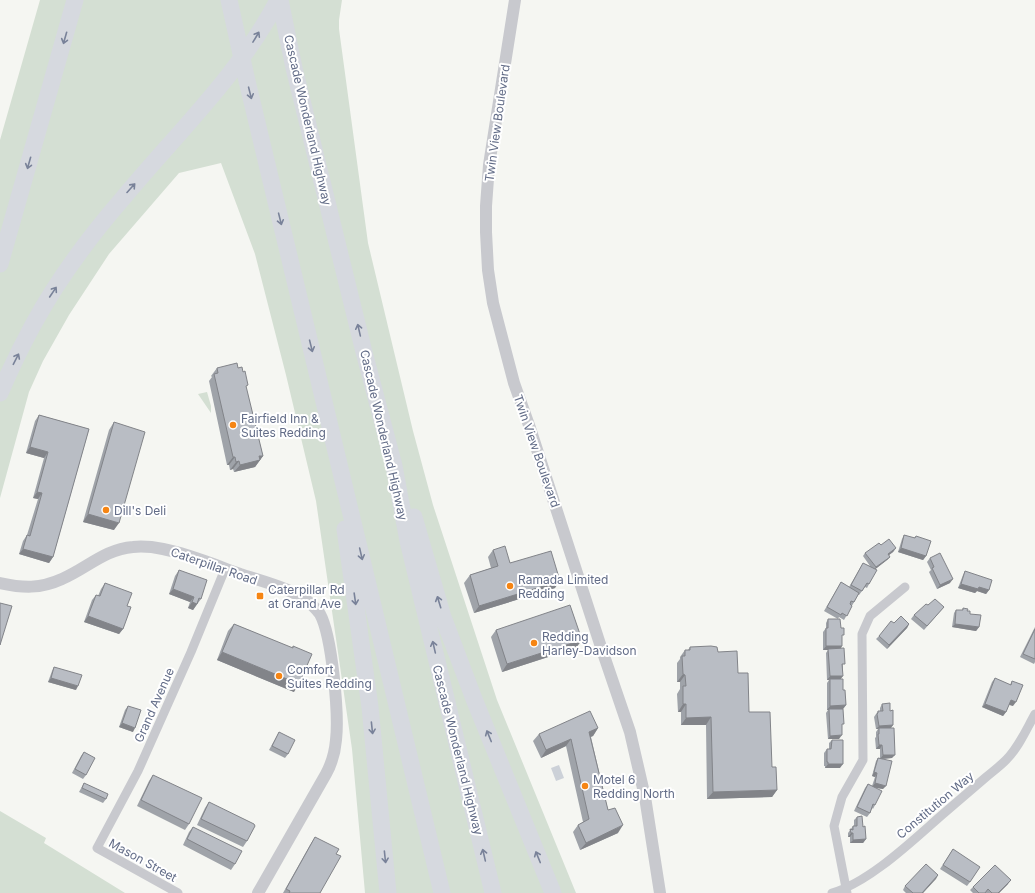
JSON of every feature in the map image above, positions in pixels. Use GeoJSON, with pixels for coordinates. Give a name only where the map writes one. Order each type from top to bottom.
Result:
{"type":"FeatureCollection","features":[{"type":"Feature","properties":{"kind":"highway"},"geometry":{"type":"LineString","coordinates":[[0,264],[75,0]]}},
{"type":"Feature","properties":{"kind":"highway"},"geometry":{"type":"LineString","coordinates":[[229,0],[442,893]]}},
{"type":"Feature","properties":{"kind":"highway"},"geometry":{"type":"LineString","coordinates":[[0,393],[32,325],[79,252],[124,197],[217,91],[252,44],[279,0]]}},
{"type":"Feature","properties":{"kind":"highway","name":"Cascade Wonderland Highway"},"geometry":{"type":"LineString","coordinates":[[279,0],[294,68],[364,352],[394,466],[408,541],[493,893]]}},
{"type":"Feature","properties":{"kind":"highway"},"geometry":{"type":"LineString","coordinates":[[339,463],[340,498],[370,707],[388,893]]}},
{"type":"Feature","properties":{"kind":"highway"},"geometry":{"type":"LineString","coordinates":[[394,466],[411,507],[443,617],[477,706],[553,893]]}},
{"type":"Feature","properties":{"kind":"street","name":"Twin View Boulevard"},"geometry":{"type":"LineString","coordinates":[[515,0],[489,166],[486,206],[488,270],[493,304],[514,384],[530,428],[630,732],[645,797],[660,893]]}},
{"type":"Feature","properties":{"kind":"street","name":"Caterpillar Road"},"geometry":{"type":"LineString","coordinates":[[0,583],[23,588],[49,584],[64,579],[106,554],[130,547],[154,547],[195,558],[296,594],[307,600],[320,614],[326,634],[335,698],[337,724],[334,753],[330,765],[258,893]]}},
{"type":"Feature","properties":{"kind":"street","name":"Grand Avenue"},"geometry":{"type":"LineString","coordinates":[[97,848],[138,771],[191,652],[225,569]]}},
{"type":"Feature","properties":{"kind":"street"},"geometry":{"type":"LineString","coordinates":[[846,891],[834,826],[842,798],[863,760],[862,634],[870,616],[905,587]]}},
{"type":"Feature","properties":{"kind":"street","name":"Constitution Way"},"geometry":{"type":"LineString","coordinates":[[832,893],[846,891],[880,866],[923,832],[1006,761],[1016,748],[1035,714]]}},
{"type":"Feature","properties":{"kind":"street","name":"Mason Street"},"geometry":{"type":"LineString","coordinates":[[97,848],[178,893]]}},
{"type":"Feature","properties":{"kind":"street"},"geometry":{"type":"LineString","coordinates":[[652,893],[657,871]]}},
{"type":"Feature","properties":{"kind":"shaded area"},"geometry":{"type":"Polygon","coordinates":[[[40,0],[342,0],[339,29],[368,243],[413,431],[433,505],[497,700],[576,893],[365,893],[352,749],[316,501],[255,254],[221,163],[179,173],[109,254],[69,315],[43,361],[29,392],[0,498],[0,140],[40,0]]]}},
{"type":"Feature","properties":{"kind":"shaded area"},"geometry":{"type":"Polygon","coordinates":[[[207,392],[211,406],[211,413],[198,394],[207,392]]]}},
{"type":"Feature","properties":{"kind":"shaded area"},"geometry":{"type":"Polygon","coordinates":[[[559,765],[564,778],[556,781],[551,768],[559,765]]]}},
{"type":"Feature","properties":{"kind":"shaded area"},"geometry":{"type":"Polygon","coordinates":[[[0,811],[46,838],[44,843],[125,893],[0,893],[0,811]]]}},
{"type":"Feature","properties":{"kind":"building","name":"Fairfield Inn & Suites Redding"},"geometry":{"type":"Polygon","coordinates":[[[237,363],[238,368],[242,367],[243,372],[245,371],[248,385],[246,386],[263,456],[259,456],[260,460],[240,465],[239,461],[236,462],[235,457],[233,457],[214,374],[218,373],[217,368],[237,363]]]}},
{"type":"Feature","properties":{"kind":"building"},"geometry":{"type":"Polygon","coordinates":[[[39,415],[89,429],[53,557],[23,549],[27,535],[30,536],[42,493],[37,492],[48,452],[30,447],[39,415]]]}},
{"type":"Feature","properties":{"kind":"building"},"geometry":{"type":"Polygon","coordinates":[[[114,422],[145,432],[119,523],[88,514],[114,422]]]}},
{"type":"Feature","properties":{"kind":"building"},"geometry":{"type":"Polygon","coordinates":[[[904,535],[915,538],[916,536],[931,541],[926,556],[901,548],[904,535]]]}},
{"type":"Feature","properties":{"kind":"building"},"geometry":{"type":"Polygon","coordinates":[[[889,539],[896,548],[888,554],[890,557],[876,567],[865,553],[879,543],[881,545],[889,539]]]}},
{"type":"Feature","properties":{"kind":"building","name":"Ramada Limited Redding"},"geometry":{"type":"Polygon","coordinates":[[[505,546],[510,563],[551,551],[560,581],[479,606],[470,575],[498,566],[493,550],[505,546]]]}},
{"type":"Feature","properties":{"kind":"building"},"geometry":{"type":"Polygon","coordinates":[[[940,553],[953,579],[940,585],[932,568],[934,567],[930,558],[940,553]]]}},
{"type":"Feature","properties":{"kind":"building"},"geometry":{"type":"Polygon","coordinates":[[[863,563],[877,570],[869,584],[867,583],[862,591],[851,585],[863,563]]]}},
{"type":"Feature","properties":{"kind":"building"},"geometry":{"type":"Polygon","coordinates":[[[179,570],[207,580],[201,599],[199,598],[197,604],[192,602],[194,597],[173,589],[179,570]]]}},
{"type":"Feature","properties":{"kind":"building"},"geometry":{"type":"Polygon","coordinates":[[[965,571],[992,580],[989,590],[979,587],[978,589],[961,584],[965,571]]]}},
{"type":"Feature","properties":{"kind":"building"},"geometry":{"type":"Polygon","coordinates":[[[841,582],[859,593],[854,602],[851,601],[850,604],[852,606],[847,616],[842,613],[841,615],[827,607],[841,582]]]}},
{"type":"Feature","properties":{"kind":"building"},"geometry":{"type":"Polygon","coordinates":[[[105,583],[132,593],[127,606],[131,607],[123,629],[88,616],[96,595],[100,596],[105,583]]]}},
{"type":"Feature","properties":{"kind":"building"},"geometry":{"type":"Polygon","coordinates":[[[935,599],[944,607],[927,626],[914,615],[926,604],[928,605],[935,599]]]}},
{"type":"Feature","properties":{"kind":"building"},"geometry":{"type":"Polygon","coordinates":[[[0,603],[12,606],[0,645],[0,603]]]}},
{"type":"Feature","properties":{"kind":"building","name":"Redding Harley-Davidson"},"geometry":{"type":"Polygon","coordinates":[[[570,605],[582,640],[507,664],[496,630],[570,605]]]}},
{"type":"Feature","properties":{"kind":"building"},"geometry":{"type":"Polygon","coordinates":[[[963,608],[968,609],[967,611],[970,611],[970,614],[981,615],[979,627],[955,624],[956,610],[963,610],[963,608]]]}},
{"type":"Feature","properties":{"kind":"building"},"geometry":{"type":"Polygon","coordinates":[[[901,616],[909,624],[889,645],[879,636],[891,621],[894,623],[901,616]]]}},
{"type":"Feature","properties":{"kind":"building"},"geometry":{"type":"Polygon","coordinates":[[[828,619],[840,619],[841,628],[844,628],[844,635],[842,635],[842,646],[826,646],[826,628],[828,628],[828,619]]]}},
{"type":"Feature","properties":{"kind":"building","name":"Comfort Suites Redding"},"geometry":{"type":"Polygon","coordinates":[[[234,624],[293,648],[293,646],[312,654],[299,684],[222,652],[234,624]]]}},
{"type":"Feature","properties":{"kind":"building"},"geometry":{"type":"Polygon","coordinates":[[[1035,629],[1035,659],[1023,654],[1035,629]]]}},
{"type":"Feature","properties":{"kind":"building"},"geometry":{"type":"Polygon","coordinates":[[[690,647],[717,647],[718,652],[737,651],[738,673],[748,673],[749,712],[770,712],[772,767],[776,767],[777,790],[713,792],[711,717],[686,718],[686,704],[683,704],[683,686],[686,686],[685,675],[683,674],[682,656],[685,656],[685,650],[690,650],[690,647]]]}},
{"type":"Feature","properties":{"kind":"building"},"geometry":{"type":"Polygon","coordinates":[[[844,648],[845,664],[842,664],[843,676],[830,676],[828,649],[844,648]]]}},
{"type":"Feature","properties":{"kind":"building"},"geometry":{"type":"Polygon","coordinates":[[[54,667],[82,675],[78,686],[51,678],[54,667]]]}},
{"type":"Feature","properties":{"kind":"building"},"geometry":{"type":"Polygon","coordinates":[[[995,678],[1011,685],[1012,681],[1023,685],[1016,702],[1011,700],[1006,712],[985,704],[995,678]]]}},
{"type":"Feature","properties":{"kind":"building"},"geometry":{"type":"Polygon","coordinates":[[[830,679],[843,679],[843,690],[845,690],[846,705],[830,706],[830,679]]]}},
{"type":"Feature","properties":{"kind":"building"},"geometry":{"type":"Polygon","coordinates":[[[890,703],[890,711],[893,710],[893,725],[879,726],[878,711],[883,711],[882,704],[890,703]]]}},
{"type":"Feature","properties":{"kind":"building"},"geometry":{"type":"Polygon","coordinates":[[[128,706],[141,710],[135,728],[122,723],[128,706]]]}},
{"type":"Feature","properties":{"kind":"building"},"geometry":{"type":"Polygon","coordinates":[[[829,709],[843,709],[844,724],[842,724],[842,735],[830,736],[829,709]]]}},
{"type":"Feature","properties":{"kind":"building","name":"Motel 6 Redding North"},"geometry":{"type":"Polygon","coordinates":[[[590,711],[598,728],[589,732],[608,810],[615,808],[623,825],[586,843],[578,825],[589,819],[571,739],[546,750],[539,734],[590,711]]]}},
{"type":"Feature","properties":{"kind":"building"},"geometry":{"type":"Polygon","coordinates":[[[879,728],[894,728],[895,755],[883,755],[882,745],[879,745],[879,728]]]}},
{"type":"Feature","properties":{"kind":"building"},"geometry":{"type":"Polygon","coordinates":[[[279,732],[295,740],[288,754],[272,746],[279,732]]]}},
{"type":"Feature","properties":{"kind":"building"},"geometry":{"type":"Polygon","coordinates":[[[832,740],[843,740],[843,764],[828,764],[827,762],[827,749],[831,749],[832,740]]]}},
{"type":"Feature","properties":{"kind":"building"},"geometry":{"type":"Polygon","coordinates":[[[84,752],[95,758],[86,775],[75,769],[84,752]]]}},
{"type":"Feature","properties":{"kind":"building"},"geometry":{"type":"Polygon","coordinates":[[[878,758],[892,761],[886,786],[875,783],[877,773],[874,772],[878,758]]]}},
{"type":"Feature","properties":{"kind":"building"},"geometry":{"type":"Polygon","coordinates":[[[153,775],[202,798],[189,824],[141,800],[153,775]]]}},
{"type":"Feature","properties":{"kind":"building"},"geometry":{"type":"Polygon","coordinates":[[[84,783],[108,794],[106,799],[82,788],[84,783]]]}},
{"type":"Feature","properties":{"kind":"building"},"geometry":{"type":"Polygon","coordinates":[[[868,784],[882,791],[875,805],[873,804],[870,813],[857,807],[868,784]]]}},
{"type":"Feature","properties":{"kind":"building"},"geometry":{"type":"Polygon","coordinates":[[[209,802],[254,824],[255,826],[247,841],[201,819],[209,802]]]}},
{"type":"Feature","properties":{"kind":"building"},"geometry":{"type":"Polygon","coordinates":[[[862,816],[863,827],[865,826],[866,839],[853,840],[853,833],[851,833],[850,829],[853,830],[853,826],[857,826],[857,817],[862,816]]]}},
{"type":"Feature","properties":{"kind":"building"},"geometry":{"type":"Polygon","coordinates":[[[193,827],[242,851],[235,864],[187,839],[193,827]]]}},
{"type":"Feature","properties":{"kind":"building"},"geometry":{"type":"Polygon","coordinates":[[[315,837],[339,849],[336,854],[341,856],[320,893],[289,893],[290,891],[286,889],[315,837]]]}},
{"type":"Feature","properties":{"kind":"building"},"geometry":{"type":"Polygon","coordinates":[[[953,849],[980,867],[970,882],[943,865],[953,849]]]}},
{"type":"Feature","properties":{"kind":"building"},"geometry":{"type":"Polygon","coordinates":[[[926,864],[938,875],[922,893],[913,893],[905,886],[926,864]]]}},
{"type":"Feature","properties":{"kind":"building"},"geometry":{"type":"Polygon","coordinates":[[[995,865],[1011,880],[998,893],[992,893],[988,889],[985,893],[979,893],[973,887],[995,865]]]}},
{"type":"Feature","properties":{"kind":"place","name":"Fairfield Inn & Suites Redding"},"geometry":{"type":"Point","coordinates":[233,425]}},
{"type":"Feature","properties":{"kind":"place","name":"Dill's Deli"},"geometry":{"type":"Point","coordinates":[106,510]}},
{"type":"Feature","properties":{"kind":"place","name":"Ramada Limited Redding"},"geometry":{"type":"Point","coordinates":[510,586]}},
{"type":"Feature","properties":{"kind":"place","name":"Caterpillar Rd at Grand Ave"},"geometry":{"type":"Point","coordinates":[260,596]}},
{"type":"Feature","properties":{"kind":"place","name":"Redding Harley-Davidson"},"geometry":{"type":"Point","coordinates":[534,643]}},
{"type":"Feature","properties":{"kind":"place","name":"Comfort Suites Redding"},"geometry":{"type":"Point","coordinates":[279,676]}},
{"type":"Feature","properties":{"kind":"place","name":"Motel 6 Redding North"},"geometry":{"type":"Point","coordinates":[585,786]}}]}
